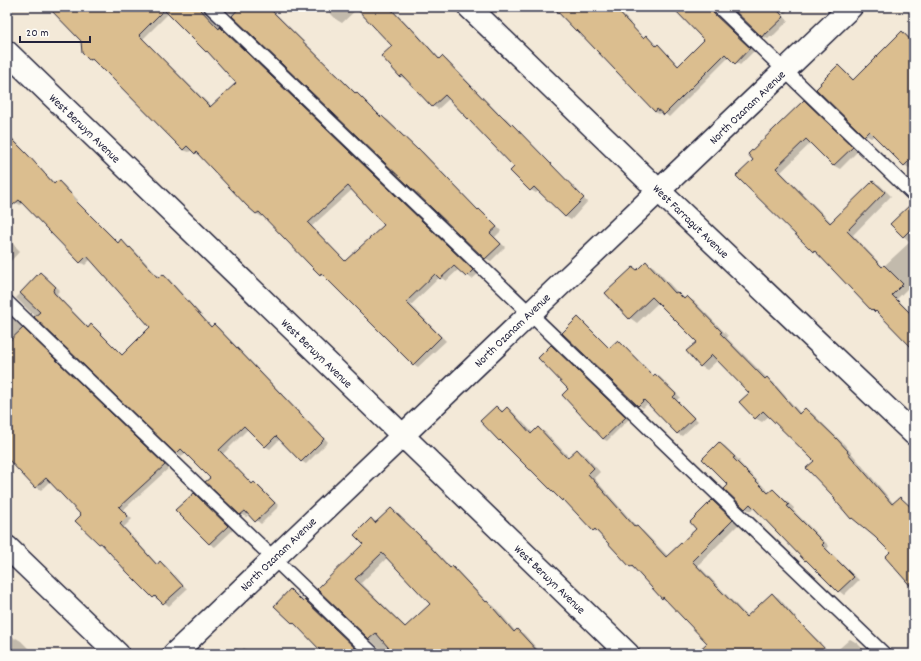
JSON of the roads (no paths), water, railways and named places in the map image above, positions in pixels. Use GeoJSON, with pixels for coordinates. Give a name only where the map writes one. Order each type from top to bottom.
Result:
{"type":"FeatureCollection","features":[{"type":"Feature","properties":{"kind":"street","name":"West Farragut Avenue"},"geometry":{"type":"LineString","coordinates":[[468,7],[658,191],[914,434]]}},
{"type":"Feature","properties":{"kind":"street","name":"North Ozanam Avenue"},"geometry":{"type":"LineString","coordinates":[[174,654],[851,7]]}},
{"type":"Feature","properties":{"kind":"street","name":"West Berwyn Avenue"},"geometry":{"type":"LineString","coordinates":[[7,52],[628,654]]}},
{"type":"Feature","properties":{"kind":"street"},"geometry":{"type":"LineString","coordinates":[[7,547],[118,654]]}},
{"type":"Feature","properties":{"kind":"lane"},"geometry":{"type":"LineString","coordinates":[[212,7],[884,654]]}},
{"type":"Feature","properties":{"kind":"lane"},"geometry":{"type":"LineString","coordinates":[[719,7],[914,196]]}},
{"type":"Feature","properties":{"kind":"lane"},"geometry":{"type":"LineString","coordinates":[[7,302],[373,654]]}}]}
